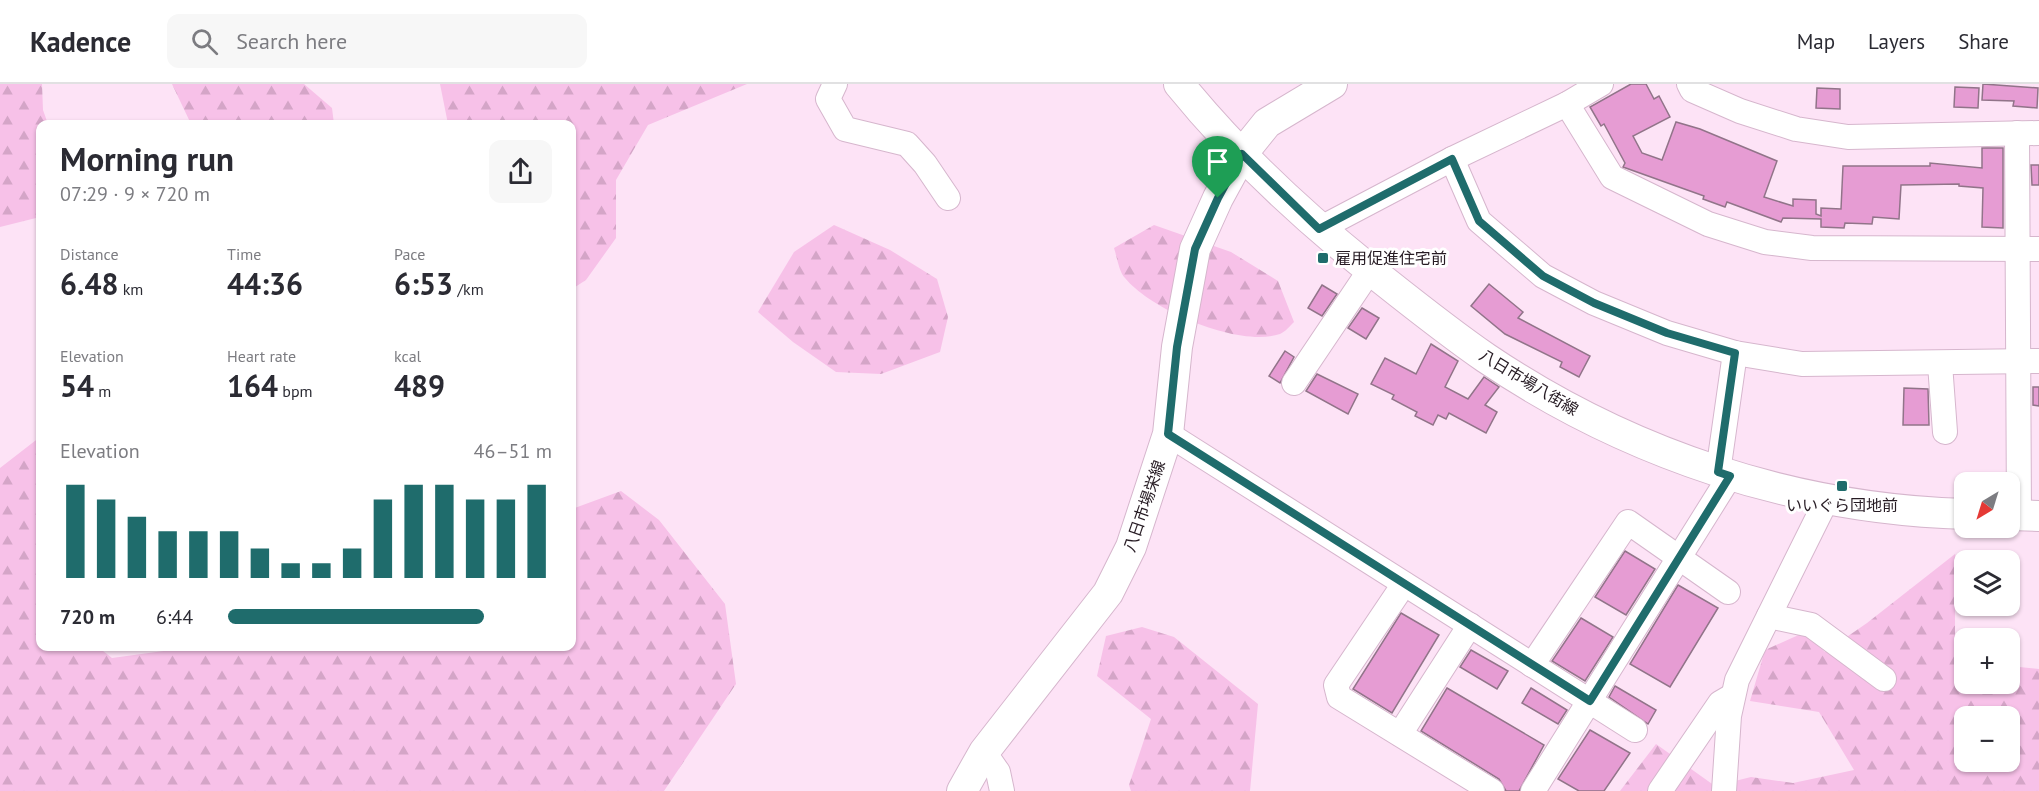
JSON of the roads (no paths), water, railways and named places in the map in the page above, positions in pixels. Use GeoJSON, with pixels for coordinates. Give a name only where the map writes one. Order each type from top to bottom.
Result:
{"type":"FeatureCollection","features":[{"type":"Feature","properties":{"kind":"main road","name":"八日市場八街線"},"geometry":{"type":"LineString","coordinates":[[1179,84],[1242,154],[1319,229],[1487,358],[1547,395],[1660,452],[1724,474],[1827,499],[1881,508],[1954,513]]}},
{"type":"Feature","properties":{"kind":"main road","name":"八日市場栄線"},"geometry":{"type":"LineString","coordinates":[[962,791],[984,752],[1108,593],[1131,547],[1168,434],[1177,347],[1195,249],[1218,198],[1242,154],[1267,123],[1332,84]]}},
{"type":"Feature","properties":{"kind":"street"},"geometry":{"type":"LineString","coordinates":[[835,84],[828,99],[845,129],[907,144],[925,164],[948,198]]}},
{"type":"Feature","properties":{"kind":"street"},"geometry":{"type":"LineString","coordinates":[[1319,229],[1452,159],[1567,104],[1601,84]]}},
{"type":"Feature","properties":{"kind":"street"},"geometry":{"type":"LineString","coordinates":[[1689,84],[1692,90],[1740,111],[1796,129],[1848,137],[2028,133],[2028,361],[2023,516]]}},
{"type":"Feature","properties":{"kind":"street"},"geometry":{"type":"LineString","coordinates":[[1567,104],[1612,177],[1708,224],[1764,242],[1812,248],[2028,249]]}},
{"type":"Feature","properties":{"kind":"street"},"geometry":{"type":"LineString","coordinates":[[1452,159],[1479,221],[1543,276],[1604,308],[1667,333],[1735,353],[1802,364],[1940,364],[2028,361]]}},
{"type":"Feature","properties":{"kind":"street"},"geometry":{"type":"LineString","coordinates":[[1294,383],[1370,270]]}},
{"type":"Feature","properties":{"kind":"street"},"geometry":{"type":"LineString","coordinates":[[1533,791],[1678,557],[1724,474],[1735,353]]}},
{"type":"Feature","properties":{"kind":"street"},"geometry":{"type":"LineString","coordinates":[[1940,364],[1945,432]]}},
{"type":"Feature","properties":{"kind":"street"},"geometry":{"type":"LineString","coordinates":[[1168,434],[1635,730]]}},
{"type":"Feature","properties":{"kind":"street"},"geometry":{"type":"LineString","coordinates":[[1724,791],[1731,696],[1827,499]]}},
{"type":"Feature","properties":{"kind":"street"},"geometry":{"type":"LineString","coordinates":[[1532,665],[1628,522],[1728,592]]}},
{"type":"Feature","properties":{"kind":"street"},"geometry":{"type":"LineString","coordinates":[[1404,584],[1336,685],[1339,698],[1492,791]]}},
{"type":"Feature","properties":{"kind":"street"},"geometry":{"type":"LineString","coordinates":[[1769,616],[1811,625],[1884,679]]}},
{"type":"Feature","properties":{"kind":"street"},"geometry":{"type":"LineString","coordinates":[[1400,734],[1470,625]]}},
{"type":"Feature","properties":{"kind":"street"},"geometry":{"type":"LineString","coordinates":[[1660,791],[1720,704],[1731,696]]}},
{"type":"Feature","properties":{"kind":"street"},"geometry":{"type":"LineString","coordinates":[[984,752],[998,772],[1002,791]]}},
{"type":"Feature","properties":{"kind":"place","name":"雇用促進住宅前"},"geometry":{"type":"Point","coordinates":[1323,258]}},
{"type":"Feature","properties":{"kind":"place","name":"いいぐら団地前"},"geometry":{"type":"Point","coordinates":[1842,486]}}]}
